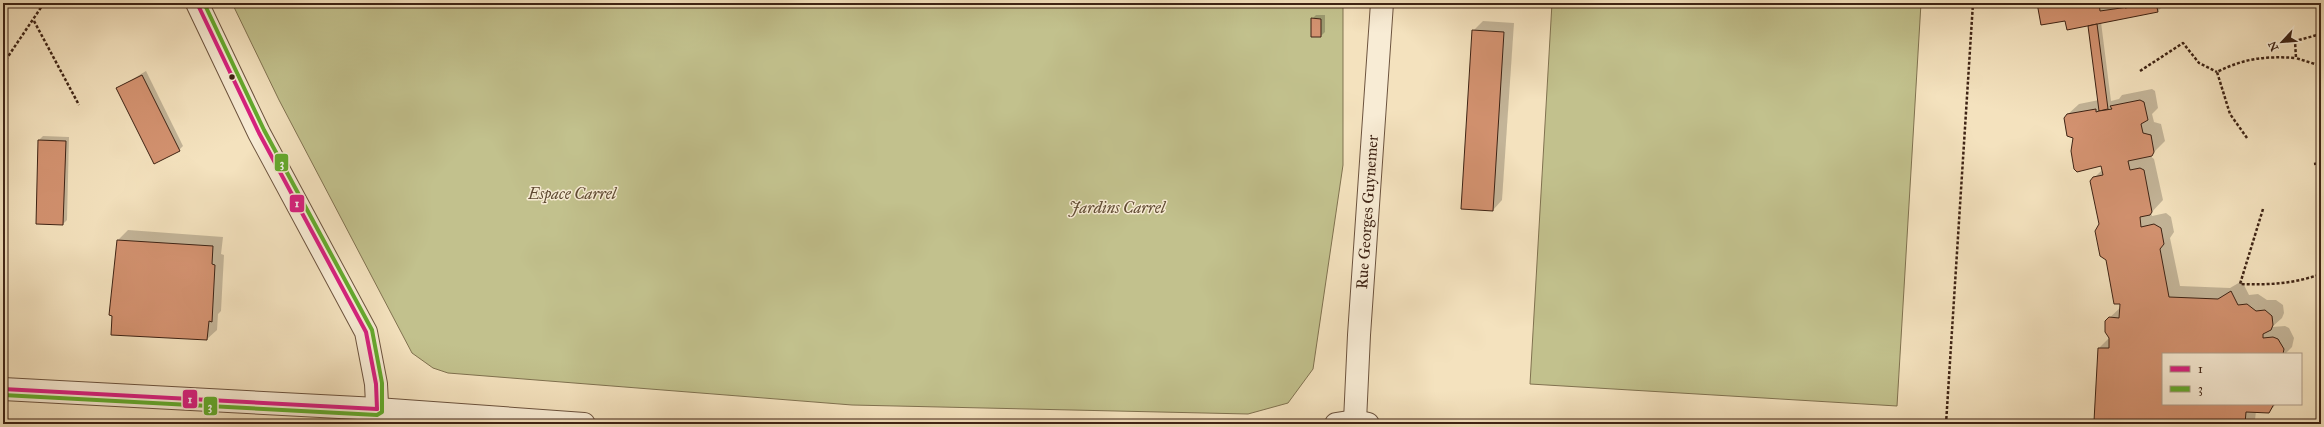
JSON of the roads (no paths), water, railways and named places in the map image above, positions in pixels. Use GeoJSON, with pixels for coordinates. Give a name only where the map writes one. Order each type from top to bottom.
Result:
{"type":"FeatureCollection","features":[{"type":"Feature","properties":{"kind":"street"},"geometry":{"type":"LineString","coordinates":[[197,3],[259,133],[366,332],[376,384],[378,417]]}},
{"type":"Feature","properties":{"kind":"street","name":"Rue Georges Guynemer"},"geometry":{"type":"LineString","coordinates":[[1353,423],[1382,3]]}},
{"type":"Feature","properties":{"kind":"street"},"geometry":{"type":"LineString","coordinates":[[3,389],[378,417],[584,424]]}},
{"type":"Feature","properties":{"kind":"park label","name":"Espace Carrel"},"geometry":{"type":"Point","coordinates":[572,193]}},
{"type":"Feature","properties":{"kind":"park label","name":"Jardins Carrel"},"geometry":{"type":"Point","coordinates":[1117,207]}}]}
